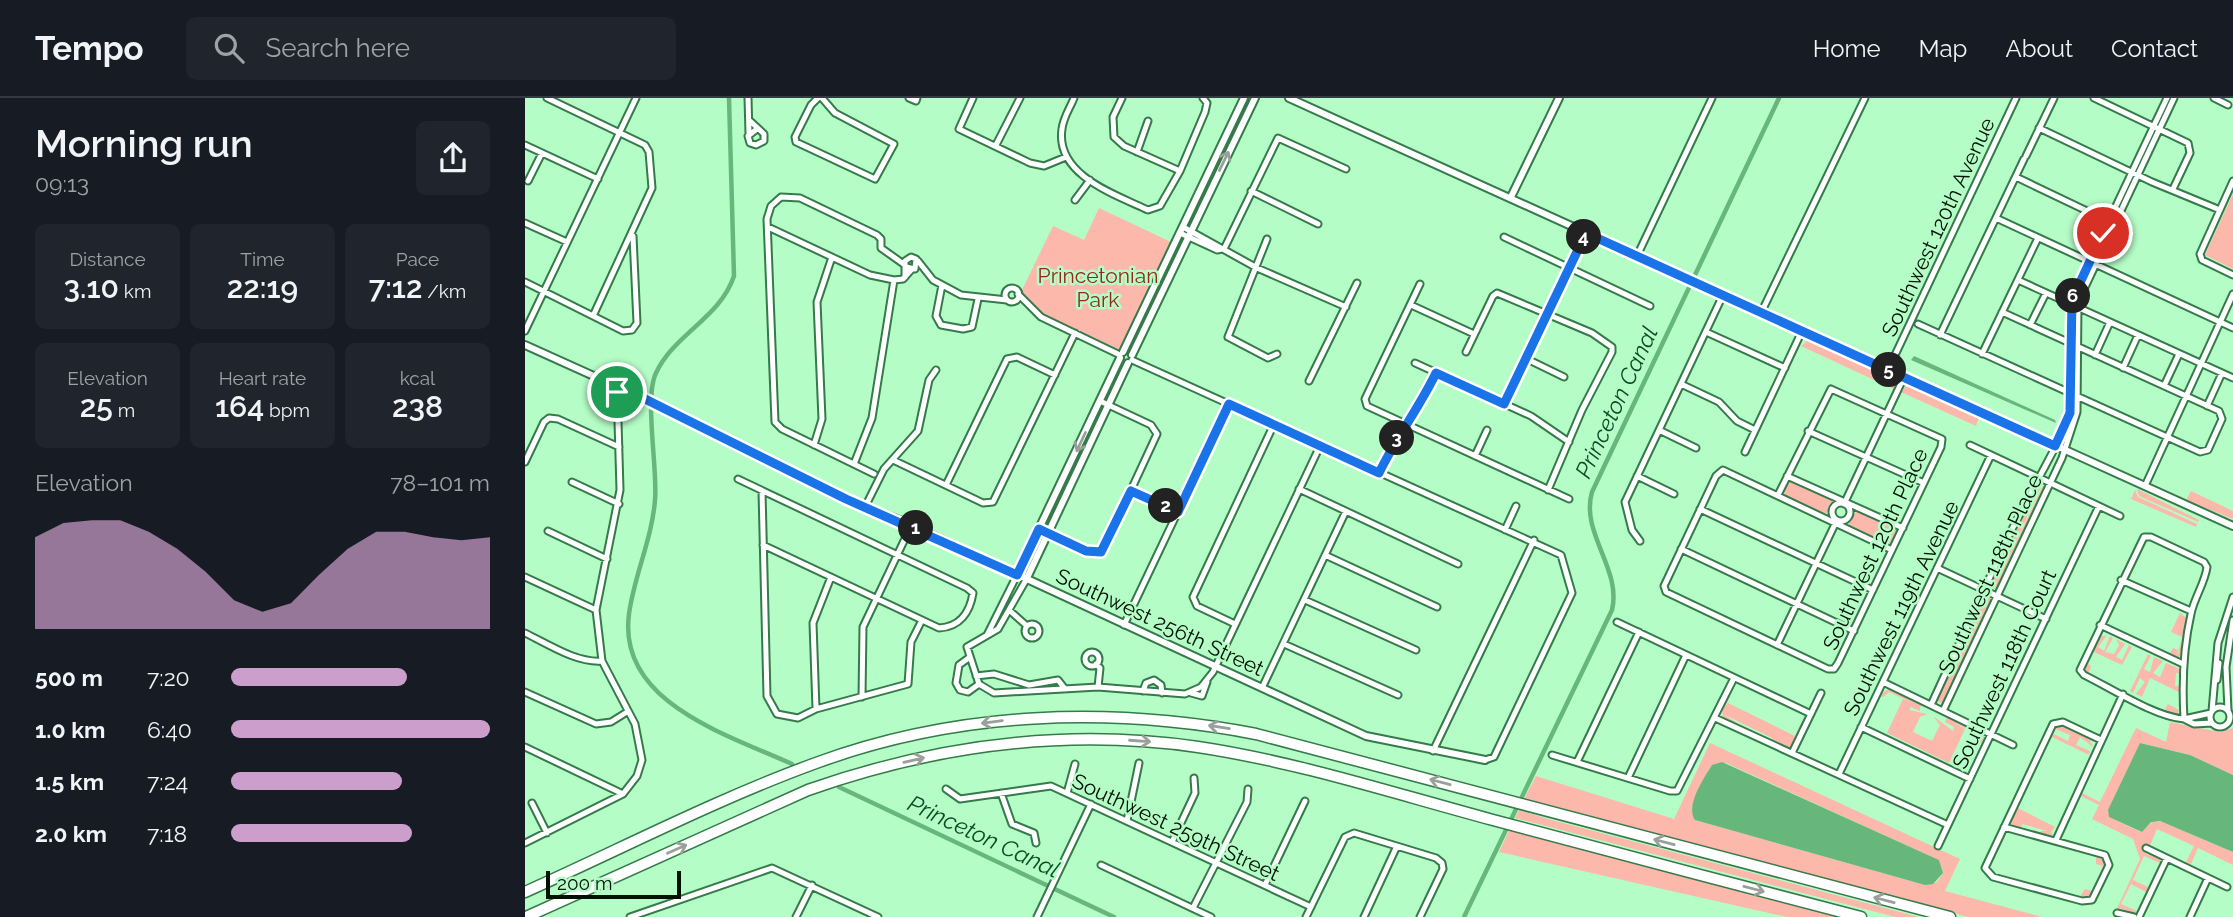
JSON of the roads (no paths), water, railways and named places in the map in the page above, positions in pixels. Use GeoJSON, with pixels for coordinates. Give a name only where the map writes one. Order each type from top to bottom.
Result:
{"type":"FeatureCollection","features":[{"type":"Feature","properties":{"kind":"highway"},"geometry":{"type":"LineString","coordinates":[[525,892],[818,762],[907,737],[988,722],[1052,717],[1126,717],[1256,734],[1950,917]]}},
{"type":"Feature","properties":{"kind":"highway"},"geometry":{"type":"LineString","coordinates":[[526,917],[808,790],[848,776],[962,749],[1018,742],[1081,739],[1153,742],[1258,758],[1861,917]]}},
{"type":"Feature","properties":{"kind":"street"},"geometry":{"type":"LineString","coordinates":[[547,98],[645,145],[652,175],[652,188],[593,316]]}},
{"type":"Feature","properties":{"kind":"street"},"geometry":{"type":"LineString","coordinates":[[525,331],[636,98]]}},
{"type":"Feature","properties":{"kind":"street"},"geometry":{"type":"LineString","coordinates":[[748,98],[749,134],[752,144],[761,144],[764,136],[749,120]]}},
{"type":"Feature","properties":{"kind":"street"},"geometry":{"type":"LineString","coordinates":[[820,98],[835,113],[894,144],[875,179],[796,142],[795,136],[811,105],[820,98]]}},
{"type":"Feature","properties":{"kind":"street"},"geometry":{"type":"LineString","coordinates":[[973,98],[959,129],[1030,163],[1044,166],[1066,158]]}},
{"type":"Feature","properties":{"kind":"street"},"geometry":{"type":"LineString","coordinates":[[996,145],[1020,98]]}},
{"type":"Feature","properties":{"kind":"street"},"geometry":{"type":"LineString","coordinates":[[1074,98],[1061,132],[1066,158],[1090,180],[1148,211],[1156,210],[1180,171],[1205,100]]}},
{"type":"Feature","properties":{"kind":"street"},"geometry":{"type":"LineString","coordinates":[[1122,98],[1111,128],[1114,137],[1137,152],[1180,171]]}},
{"type":"Feature","properties":{"kind":"street"},"geometry":{"type":"LineString","coordinates":[[1244,98],[1160,295],[1026,580],[998,629],[967,647],[979,684],[994,693],[1098,687],[1191,693],[1207,682],[1320,446]]}},
{"type":"Feature","properties":{"kind":"street"},"geometry":{"type":"LineString","coordinates":[[983,639],[1003,607],[1152,292],[1255,98]]}},
{"type":"Feature","properties":{"kind":"street"},"geometry":{"type":"LineString","coordinates":[[1289,98],[2233,526]]}},
{"type":"Feature","properties":{"kind":"street"},"geometry":{"type":"LineString","coordinates":[[1511,197],[1559,98]]}},
{"type":"Feature","properties":{"kind":"street"},"geometry":{"type":"LineString","coordinates":[[1637,256],[1712,98]]}},
{"type":"Feature","properties":{"kind":"street"},"geometry":{"type":"LineString","coordinates":[[1762,313],[1865,98]]}},
{"type":"Feature","properties":{"kind":"street","name":"Southwest 120th Avenue"},"geometry":{"type":"LineString","coordinates":[[1888,370],[2016,98]]}},
{"type":"Feature","properties":{"kind":"street"},"geometry":{"type":"LineString","coordinates":[[1940,335],[2054,98]]}},
{"type":"Feature","properties":{"kind":"street"},"geometry":{"type":"LineString","coordinates":[[2094,98],[2186,141],[2190,148],[2173,189]]}},
{"type":"Feature","properties":{"kind":"street"},"geometry":{"type":"LineString","coordinates":[[2114,107],[2118,98]]}},
{"type":"Feature","properties":{"kind":"street"},"geometry":{"type":"LineString","coordinates":[[2156,128],[2167,98]]}},
{"type":"Feature","properties":{"kind":"street"},"geometry":{"type":"LineString","coordinates":[[2091,264],[2156,128],[2174,98]]}},
{"type":"Feature","properties":{"kind":"street"},"geometry":{"type":"LineString","coordinates":[[2214,98],[2228,105]]}},
{"type":"Feature","properties":{"kind":"street"},"geometry":{"type":"LineString","coordinates":[[1137,152],[1148,121]]}},
{"type":"Feature","properties":{"kind":"street"},"geometry":{"type":"LineString","coordinates":[[2039,128],[2134,174],[2220,210]]}},
{"type":"Feature","properties":{"kind":"street"},"geometry":{"type":"LineString","coordinates":[[749,134],[757,129]]}},
{"type":"Feature","properties":{"kind":"street"},"geometry":{"type":"LineString","coordinates":[[1223,249],[1277,138],[1346,169]]}},
{"type":"Feature","properties":{"kind":"street"},"geometry":{"type":"LineString","coordinates":[[525,145],[598,179]]}},
{"type":"Feature","properties":{"kind":"street"},"geometry":{"type":"LineString","coordinates":[[528,181],[542,153]]}},
{"type":"Feature","properties":{"kind":"street"},"geometry":{"type":"LineString","coordinates":[[2074,395],[2073,306],[2108,221],[2134,174]]}},
{"type":"Feature","properties":{"kind":"street"},"geometry":{"type":"LineString","coordinates":[[2016,177],[2108,221]]}},
{"type":"Feature","properties":{"kind":"street"},"geometry":{"type":"LineString","coordinates":[[1075,200],[1090,180]]}},
{"type":"Feature","properties":{"kind":"street"},"geometry":{"type":"LineString","coordinates":[[2233,181],[2200,253],[2202,260],[2233,275]]}},
{"type":"Feature","properties":{"kind":"street"},"geometry":{"type":"LineString","coordinates":[[1251,191],[1318,224]]}},
{"type":"Feature","properties":{"kind":"street"},"geometry":{"type":"LineString","coordinates":[[874,474],[778,427],[775,418],[768,227],[769,211],[775,201],[784,196],[796,197],[877,235],[881,239],[881,248],[942,285],[978,299],[1015,301],[1027,306],[1044,318],[1121,355],[1561,555],[1572,593],[1494,757],[1485,760]]}},
{"type":"Feature","properties":{"kind":"street"},"geometry":{"type":"LineString","coordinates":[[1996,218],[2233,328]]}},
{"type":"Feature","properties":{"kind":"street"},"geometry":{"type":"LineString","coordinates":[[525,223],[567,242]]}},
{"type":"Feature","properties":{"kind":"street"},"geometry":{"type":"LineString","coordinates":[[768,227],[876,277],[894,280],[905,277],[913,257],[926,273]]}},
{"type":"Feature","properties":{"kind":"street"},"geometry":{"type":"LineString","coordinates":[[1185,232],[1217,250],[1223,249],[1257,268],[1346,307]]}},
{"type":"Feature","properties":{"kind":"street"},"geometry":{"type":"LineString","coordinates":[[525,282],[623,331],[632,330],[637,323],[633,233]]}},
{"type":"Feature","properties":{"kind":"street"},"geometry":{"type":"LineString","coordinates":[[1504,404],[1586,233]]}},
{"type":"Feature","properties":{"kind":"street"},"geometry":{"type":"LineString","coordinates":[[1504,237],[1650,306]]}},
{"type":"Feature","properties":{"kind":"street"},"geometry":{"type":"LineString","coordinates":[[1982,354],[2038,238]]}},
{"type":"Feature","properties":{"kind":"street"},"geometry":{"type":"LineString","coordinates":[[1267,239],[1228,337],[1268,358],[1277,354]]}},
{"type":"Feature","properties":{"kind":"street"},"geometry":{"type":"LineString","coordinates":[[814,445],[822,419],[817,302],[832,257]]}},
{"type":"Feature","properties":{"kind":"street"},"geometry":{"type":"LineString","coordinates":[[908,266],[918,261]]}},
{"type":"Feature","properties":{"kind":"street"},"geometry":{"type":"LineString","coordinates":[[854,464],[872,418],[894,280]]}},
{"type":"Feature","properties":{"kind":"street"},"geometry":{"type":"LineString","coordinates":[[2018,280],[2233,378]]}},
{"type":"Feature","properties":{"kind":"street"},"geometry":{"type":"LineString","coordinates":[[1309,381],[1357,283]]}},
{"type":"Feature","properties":{"kind":"street"},"geometry":{"type":"LineString","coordinates":[[1420,284],[1365,402],[1370,408],[1569,499]]}},
{"type":"Feature","properties":{"kind":"street"},"geometry":{"type":"LineString","coordinates":[[942,285],[936,316],[939,323],[970,328],[975,323],[978,299]]}},
{"type":"Feature","properties":{"kind":"street"},"geometry":{"type":"LineString","coordinates":[[992,298],[1013,289],[1027,306]]}},
{"type":"Feature","properties":{"kind":"street"},"geometry":{"type":"LineString","coordinates":[[1006,292],[1007,300]]}},
{"type":"Feature","properties":{"kind":"street"},"geometry":{"type":"LineString","coordinates":[[1152,292],[1160,295]]}},
{"type":"Feature","properties":{"kind":"street"},"geometry":{"type":"LineString","coordinates":[[1015,301],[1019,293]]}},
{"type":"Feature","properties":{"kind":"street"},"geometry":{"type":"LineString","coordinates":[[1466,352],[1493,296],[1497,293],[1606,340],[1612,347],[1548,490]]}},
{"type":"Feature","properties":{"kind":"street"},"geometry":{"type":"LineString","coordinates":[[2030,325],[2046,293]]}},
{"type":"Feature","properties":{"kind":"street"},"geometry":{"type":"LineString","coordinates":[[2145,486],[2233,294]]}},
{"type":"Feature","properties":{"kind":"street"},"geometry":{"type":"LineString","coordinates":[[1640,541],[1636,539],[1624,508],[1723,295]]}},
{"type":"Feature","properties":{"kind":"street"},"geometry":{"type":"LineString","coordinates":[[1411,305],[1474,334]]}},
{"type":"Feature","properties":{"kind":"street"},"geometry":{"type":"LineString","coordinates":[[1917,324],[2206,452],[2222,420],[2222,414],[2002,312]]}},
{"type":"Feature","properties":{"kind":"street"},"geometry":{"type":"LineString","coordinates":[[2095,355],[2110,322]]}},
{"type":"Feature","properties":{"kind":"street"},"geometry":{"type":"LineString","coordinates":[[1745,452],[1802,331]]}},
{"type":"Feature","properties":{"kind":"street"},"geometry":{"type":"LineString","coordinates":[[1706,332],[1785,368]]}},
{"type":"Feature","properties":{"kind":"street"},"geometry":{"type":"LineString","coordinates":[[893,460],[983,503],[991,503],[999,494],[1075,333]]}},
{"type":"Feature","properties":{"kind":"street"},"geometry":{"type":"LineString","coordinates":[[2123,368],[2138,335]]}},
{"type":"Feature","properties":{"kind":"street","name":"Southwest 256th Street"},"geometry":{"type":"LineString","coordinates":[[525,345],[658,405],[734,445],[865,507],[1366,736],[1485,760]]}},
{"type":"Feature","properties":{"kind":"street"},"geometry":{"type":"LineString","coordinates":[[2164,386],[2179,354]]}},
{"type":"Feature","properties":{"kind":"street"},"geometry":{"type":"LineString","coordinates":[[1121,355],[1131,359]]}},
{"type":"Feature","properties":{"kind":"street"},"geometry":{"type":"LineString","coordinates":[[946,485],[1003,365],[1011,357],[1020,358],[1055,375]]}},
{"type":"Feature","properties":{"kind":"street"},"geometry":{"type":"LineString","coordinates":[[1527,359],[1564,377]]}},
{"type":"Feature","properties":{"kind":"street"},"geometry":{"type":"LineString","coordinates":[[1415,363],[1531,416],[1569,442]]}},
{"type":"Feature","properties":{"kind":"street"},"geometry":{"type":"LineString","coordinates":[[865,507],[880,477],[919,427],[929,380],[936,370]]}},
{"type":"Feature","properties":{"kind":"street"},"geometry":{"type":"LineString","coordinates":[[1379,473],[1394,442],[1407,425],[1436,373]]}},
{"type":"Feature","properties":{"kind":"street"},"geometry":{"type":"LineString","coordinates":[[2207,406],[2221,373]]}},
{"type":"Feature","properties":{"kind":"street"},"geometry":{"type":"LineString","coordinates":[[1845,503],[1905,377]]}},
{"type":"Feature","properties":{"kind":"street"},"geometry":{"type":"LineString","coordinates":[[1681,384],[1718,402],[1737,421],[1755,430]]}},
{"type":"Feature","properties":{"kind":"street"},"geometry":{"type":"LineString","coordinates":[[525,843],[623,794],[636,776],[642,760],[641,740],[602,661],[596,610],[619,504],[617,387]]}},
{"type":"Feature","properties":{"kind":"street"},"geometry":{"type":"LineString","coordinates":[[1778,495],[1826,393],[1834,388],[1888,413]]}},
{"type":"Feature","properties":{"kind":"street","name":"Southwest 118th Place"},"geometry":{"type":"LineString","coordinates":[[1931,705],[2068,423],[2074,395]]}},
{"type":"Feature","properties":{"kind":"street","name":"Southwest 118th Place"},"geometry":{"type":"LineString","coordinates":[[1943,711],[2051,483],[2076,418],[2074,395]]}},
{"type":"Feature","properties":{"kind":"street"},"geometry":{"type":"LineString","coordinates":[[1039,529],[1086,551],[1098,553],[1104,548],[1157,432],[1151,425],[1100,401]]}},
{"type":"Feature","properties":{"kind":"street"},"geometry":{"type":"LineString","coordinates":[[1124,625],[1229,404]]}},
{"type":"Feature","properties":{"kind":"street","name":"Southwest 120th Place"},"geometry":{"type":"LineString","coordinates":[[1777,645],[1828,669],[1835,668],[1854,631],[1943,442],[1938,436],[1888,413]]}},
{"type":"Feature","properties":{"kind":"street"},"geometry":{"type":"LineString","coordinates":[[525,462],[544,422],[549,418],[558,419],[619,447]]}},
{"type":"Feature","properties":{"kind":"street"},"geometry":{"type":"LineString","coordinates":[[1235,624],[1195,604],[1194,592],[1274,424]]}},
{"type":"Feature","properties":{"kind":"street"},"geometry":{"type":"LineString","coordinates":[[1475,456],[1487,430]]}},
{"type":"Feature","properties":{"kind":"street"},"geometry":{"type":"LineString","coordinates":[[1659,430],[1696,448]]}},
{"type":"Feature","properties":{"kind":"street"},"geometry":{"type":"LineString","coordinates":[[1808,431],[1924,483]]}},
{"type":"Feature","properties":{"kind":"street"},"geometry":{"type":"LineString","coordinates":[[1970,445],[2120,516]]}},
{"type":"Feature","properties":{"kind":"street","name":"Southwest 119th Avenue"},"geometry":{"type":"LineString","coordinates":[[1839,774],[1991,455]]}},
{"type":"Feature","properties":{"kind":"street"},"geometry":{"type":"LineString","coordinates":[[1845,503],[1837,504],[1832,509],[1836,522],[1777,645],[1666,592],[1664,586],[1700,509],[1722,470],[1836,522],[1892,550]]}},
{"type":"Feature","properties":{"kind":"street"},"geometry":{"type":"LineString","coordinates":[[1637,476],[1674,494]]}},
{"type":"Feature","properties":{"kind":"street"},"geometry":{"type":"LineString","coordinates":[[1787,476],[1903,528]]}},
{"type":"Feature","properties":{"kind":"street"},"geometry":{"type":"LineString","coordinates":[[738,479],[974,593],[971,606],[962,619],[946,628],[939,628],[763,545]]}},
{"type":"Feature","properties":{"kind":"street"},"geometry":{"type":"LineString","coordinates":[[572,482],[619,504]]}},
{"type":"Feature","properties":{"kind":"street"},"geometry":{"type":"LineString","coordinates":[[1299,489],[1458,564]]}},
{"type":"Feature","properties":{"kind":"street"},"geometry":{"type":"LineString","coordinates":[[762,491],[767,696],[777,714],[798,718],[816,709],[908,684],[911,642],[922,620]]}},
{"type":"Feature","properties":{"kind":"street"},"geometry":{"type":"LineString","coordinates":[[1131,491],[1178,512]]}},
{"type":"Feature","properties":{"kind":"street"},"geometry":{"type":"LineString","coordinates":[[1836,522],[1849,517],[1849,509],[1845,503]]}},
{"type":"Feature","properties":{"kind":"street"},"geometry":{"type":"LineString","coordinates":[[1505,530],[1516,506]]}},
{"type":"Feature","properties":{"kind":"street","name":"Southwest 118th Court"},"geometry":{"type":"LineString","coordinates":[[1938,846],[2099,506]]}},
{"type":"Feature","properties":{"kind":"street"},"geometry":{"type":"LineString","coordinates":[[1700,509],[1873,590]]}},
{"type":"Feature","properties":{"kind":"street"},"geometry":{"type":"LineString","coordinates":[[1262,688],[1346,511]]}},
{"type":"Feature","properties":{"kind":"street"},"geometry":{"type":"LineString","coordinates":[[862,696],[861,637],[876,598],[911,526]]}},
{"type":"Feature","properties":{"kind":"street"},"geometry":{"type":"LineString","coordinates":[[548,531],[607,559]]}},
{"type":"Feature","properties":{"kind":"street"},"geometry":{"type":"LineString","coordinates":[[2184,719],[2183,664],[2191,611],[2207,566],[2151,537],[2144,537],[2080,666],[2081,672],[2172,717],[2194,724],[2212,723],[2222,727],[2231,722],[2221,664],[2221,631]]}},
{"type":"Feature","properties":{"kind":"street"},"geometry":{"type":"LineString","coordinates":[[1433,751],[1534,541]]}},
{"type":"Feature","properties":{"kind":"street"},"geometry":{"type":"LineString","coordinates":[[1681,549],[1854,631]]}},
{"type":"Feature","properties":{"kind":"street"},"geometry":{"type":"LineString","coordinates":[[1325,555],[1437,607]]}},
{"type":"Feature","properties":{"kind":"street"},"geometry":{"type":"LineString","coordinates":[[1937,568],[2046,619]]}},
{"type":"Feature","properties":{"kind":"street"},"geometry":{"type":"LineString","coordinates":[[525,577],[596,610]]}},
{"type":"Feature","properties":{"kind":"street"},"geometry":{"type":"LineString","coordinates":[[816,709],[813,623],[831,577]]}},
{"type":"Feature","properties":{"kind":"street"},"geometry":{"type":"LineString","coordinates":[[2121,580],[2191,611]]}},
{"type":"Feature","properties":{"kind":"street"},"geometry":{"type":"LineString","coordinates":[[2212,723],[2221,631],[2233,597]]}},
{"type":"Feature","properties":{"kind":"street"},"geometry":{"type":"LineString","coordinates":[[1305,600],[1416,650]]}},
{"type":"Feature","properties":{"kind":"street"},"geometry":{"type":"LineString","coordinates":[[1003,607],[1027,626]]}},
{"type":"Feature","properties":{"kind":"street"},"geometry":{"type":"LineString","coordinates":[[2214,685],[2233,620]]}},
{"type":"Feature","properties":{"kind":"street"},"geometry":{"type":"LineString","coordinates":[[1617,622],[1811,714]]}},
{"type":"Feature","properties":{"kind":"street"},"geometry":{"type":"LineString","coordinates":[[2100,625],[2183,664]]}},
{"type":"Feature","properties":{"kind":"street"},"geometry":{"type":"LineString","coordinates":[[1577,762],[1639,632]]}},
{"type":"Feature","properties":{"kind":"street"},"geometry":{"type":"LineString","coordinates":[[525,633],[579,658],[602,661]]}},
{"type":"Feature","properties":{"kind":"street"},"geometry":{"type":"LineString","coordinates":[[1284,644],[1398,695]]}},
{"type":"Feature","properties":{"kind":"street"},"geometry":{"type":"LineString","coordinates":[[1628,778],[1686,655]]}},
{"type":"Feature","properties":{"kind":"street"},"geometry":{"type":"LineString","coordinates":[[969,657],[959,665],[956,683],[960,690],[968,692],[979,684]]}},
{"type":"Feature","properties":{"kind":"street"},"geometry":{"type":"LineString","coordinates":[[1096,664],[1100,668],[1098,687]]}},
{"type":"Feature","properties":{"kind":"street"},"geometry":{"type":"LineString","coordinates":[[976,676],[994,674],[1029,685],[1058,680],[1065,689]]}},
{"type":"Feature","properties":{"kind":"street"},"geometry":{"type":"LineString","coordinates":[[1552,755],[1677,791],[1734,678]]}},
{"type":"Feature","properties":{"kind":"street"},"geometry":{"type":"LineString","coordinates":[[1143,691],[1146,683],[1154,680],[1161,685],[1162,693]]}},
{"type":"Feature","properties":{"kind":"street"},"geometry":{"type":"LineString","coordinates":[[1883,682],[2013,745]]}},
{"type":"Feature","properties":{"kind":"street"},"geometry":{"type":"LineString","coordinates":[[525,701],[527,693],[596,724],[611,722],[627,712]]}},
{"type":"Feature","properties":{"kind":"street"},"geometry":{"type":"LineString","coordinates":[[1792,753],[1821,693]]}},
{"type":"Feature","properties":{"kind":"street"},"geometry":{"type":"LineString","coordinates":[[2056,840],[2123,694]]}},
{"type":"Feature","properties":{"kind":"street"},"geometry":{"type":"LineString","coordinates":[[2184,719],[2211,712],[2219,706],[2230,712]]}},
{"type":"Feature","properties":{"kind":"street"},"geometry":{"type":"LineString","coordinates":[[1715,718],[1948,825]]}},
{"type":"Feature","properties":{"kind":"street"},"geometry":{"type":"LineString","coordinates":[[2004,827],[2104,854],[2109,865],[2090,901],[1993,877],[1985,871],[2004,827],[2052,725],[2057,721],[2102,740]]}},
{"type":"Feature","properties":{"kind":"street"},"geometry":{"type":"LineString","coordinates":[[1861,727],[1970,779]]}},
{"type":"Feature","properties":{"kind":"street"},"geometry":{"type":"LineString","coordinates":[[525,747],[623,794]]}},
{"type":"Feature","properties":{"kind":"street"},"geometry":{"type":"LineString","coordinates":[[1127,821],[1139,763]]}},
{"type":"Feature","properties":{"kind":"street"},"geometry":{"type":"LineString","coordinates":[[1067,793],[1075,764]]}},
{"type":"Feature","properties":{"kind":"street"},"geometry":{"type":"LineString","coordinates":[[1172,842],[1195,793],[1194,778]]}},
{"type":"Feature","properties":{"kind":"street","name":"Southwest 259th Street"},"geometry":{"type":"LineString","coordinates":[[946,789],[960,799],[1051,786],[1311,907]]}},
{"type":"Feature","properties":{"kind":"street"},"geometry":{"type":"LineString","coordinates":[[1193,908],[1247,802],[1248,789]]}},
{"type":"Feature","properties":{"kind":"street"},"geometry":{"type":"LineString","coordinates":[[1001,793],[1012,824],[1034,832],[1036,843]]}},
{"type":"Feature","properties":{"kind":"street"},"geometry":{"type":"LineString","coordinates":[[1265,886],[1305,801]]}},
{"type":"Feature","properties":{"kind":"street"},"geometry":{"type":"LineString","coordinates":[[532,803],[547,833]]}},
{"type":"Feature","properties":{"kind":"street"},"geometry":{"type":"LineString","coordinates":[[1037,917],[1091,804]]}},
{"type":"Feature","properties":{"kind":"street"},"geometry":{"type":"LineString","coordinates":[[1306,917],[1345,837],[1350,834],[1397,846],[1442,863],[1443,869],[1420,917]]}},
{"type":"Feature","properties":{"kind":"street"},"geometry":{"type":"LineString","coordinates":[[1364,917],[1397,846]]}},
{"type":"Feature","properties":{"kind":"street"},"geometry":{"type":"LineString","coordinates":[[2145,848],[2227,887]]}},
{"type":"Feature","properties":{"kind":"street"},"geometry":{"type":"LineString","coordinates":[[2117,913],[2137,917],[2167,858]]}},
{"type":"Feature","properties":{"kind":"street"},"geometry":{"type":"LineString","coordinates":[[1101,865],[1211,917]]}},
{"type":"Feature","properties":{"kind":"street"},"geometry":{"type":"LineString","coordinates":[[630,917],[772,868],[812,885],[866,914],[878,917]]}},
{"type":"Feature","properties":{"kind":"street"},"geometry":{"type":"LineString","coordinates":[[2190,917],[2208,878]]}},
{"type":"Feature","properties":{"kind":"street"},"geometry":{"type":"LineString","coordinates":[[796,917],[812,885]]}},
{"type":"Feature","properties":{"kind":"waterway","name":"Princeton Canal"},"geometry":{"type":"LineString","coordinates":[[729,98],[734,276],[718,303],[674,347],[656,373],[651,399],[655,500],[631,600],[630,645],[641,671],[659,693],[682,712],[738,741],[792,764]]}},
{"type":"Feature","properties":{"kind":"waterway","name":"Princeton Canal"},"geometry":{"type":"LineString","coordinates":[[1464,917],[1612,610],[1614,595],[1611,580],[1591,522],[1592,492],[1779,98]]}},
{"type":"Feature","properties":{"kind":"waterway","name":"Princeton Canal"},"geometry":{"type":"LineString","coordinates":[[839,787],[1114,917]]}},
{"type":"Feature","properties":{"kind":"park label","name":"Princetonian Park"},"geometry":{"type":"Point","coordinates":[1098,287]}}]}
